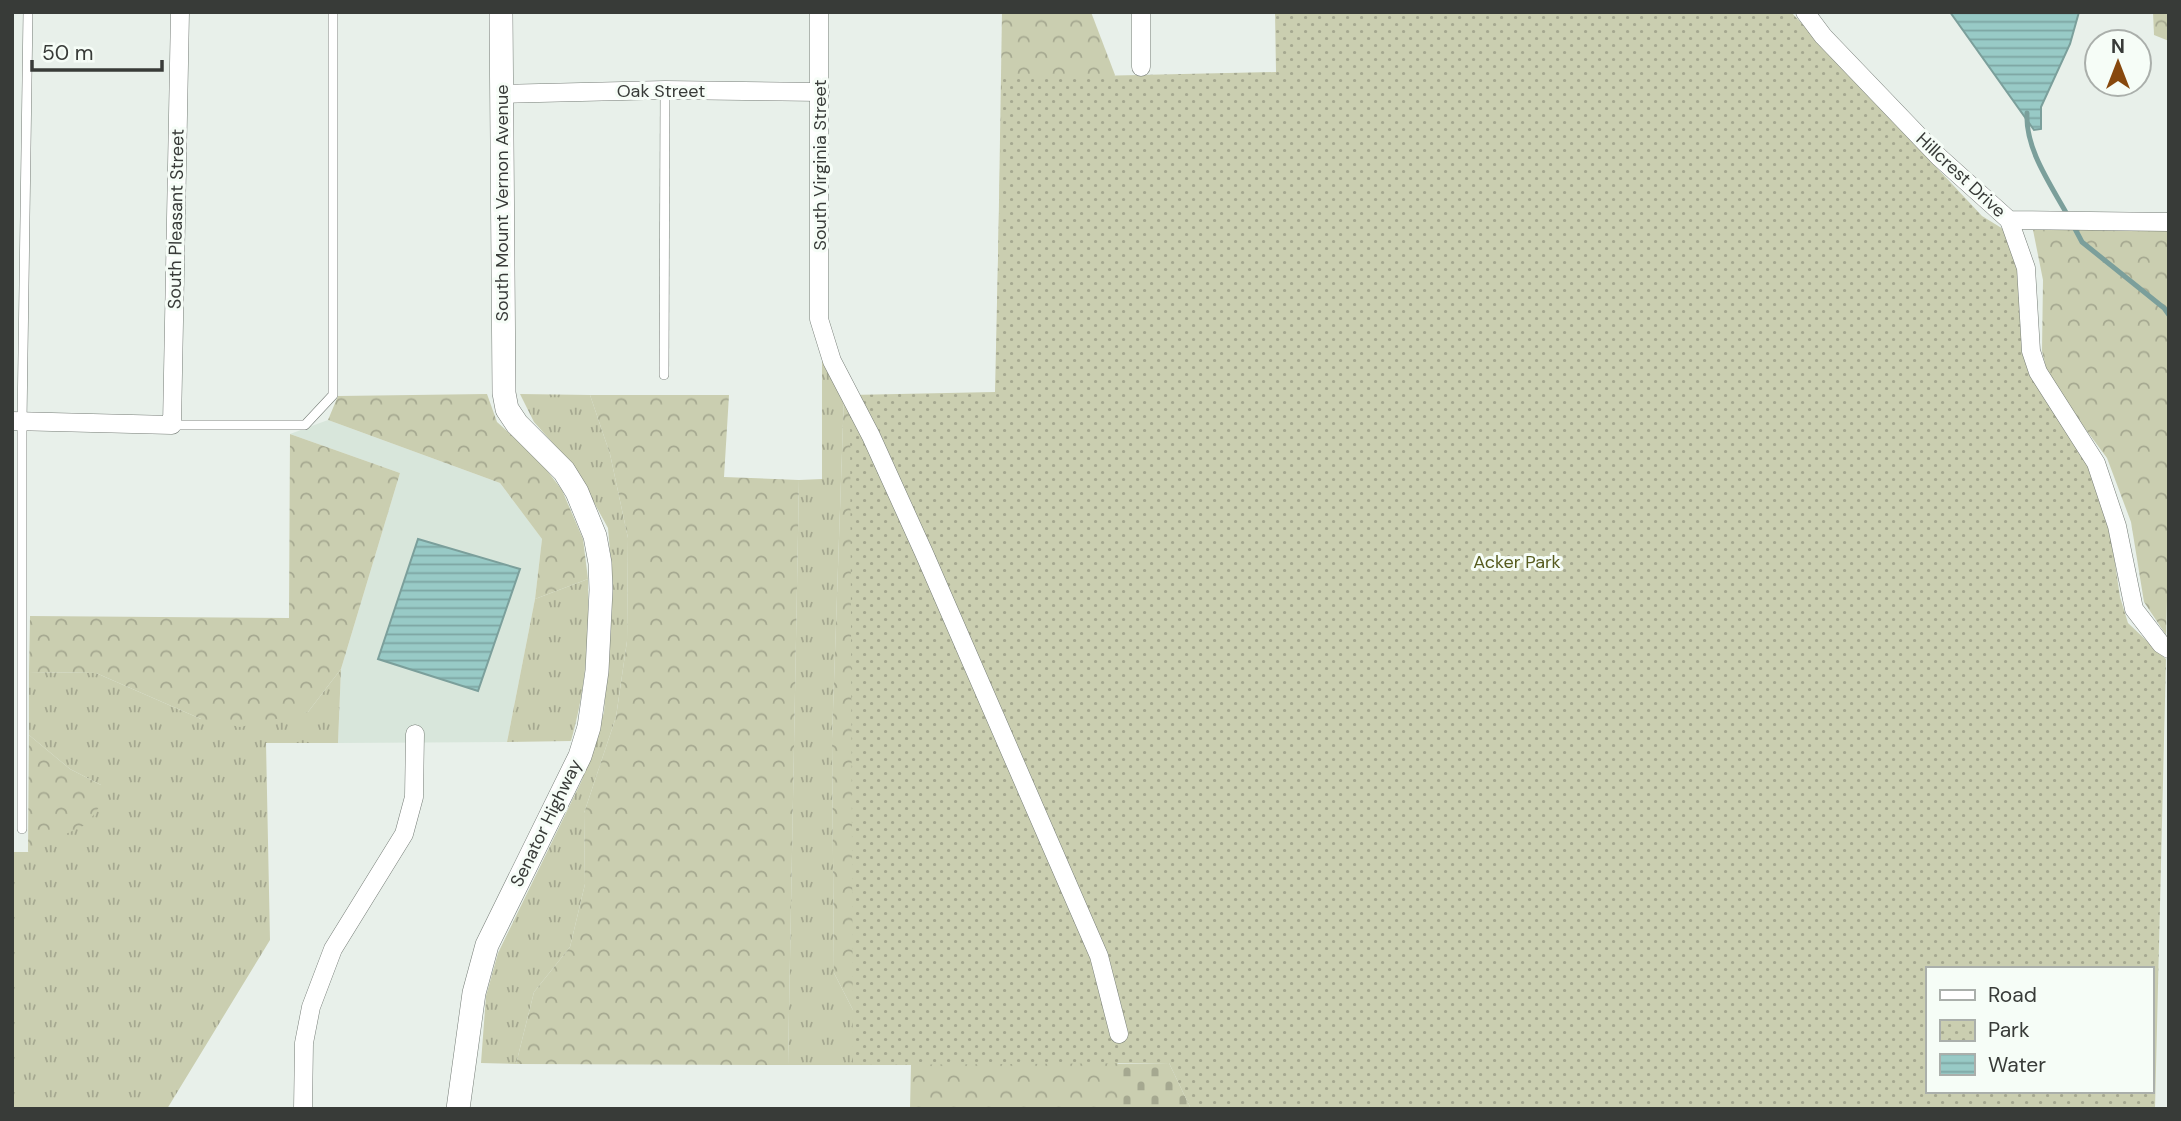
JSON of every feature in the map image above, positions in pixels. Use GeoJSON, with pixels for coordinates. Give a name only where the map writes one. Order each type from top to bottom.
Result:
{"type":"FeatureCollection","features":[{"type":"Feature","properties":{"kind":"street","name":"South Pleasant Street"},"geometry":{"type":"LineString","coordinates":[[172,425],[180,12]]}},
{"type":"Feature","properties":{"kind":"street","name":"South Mount Vernon Avenue"},"geometry":{"type":"LineString","coordinates":[[501,12],[504,393]]}},
{"type":"Feature","properties":{"kind":"street","name":"South Virginia Street"},"geometry":{"type":"LineString","coordinates":[[820,12],[819,319],[832,361],[871,436],[919,541],[1098,956],[1119,1034]]}},
{"type":"Feature","properties":{"kind":"street"},"geometry":{"type":"LineString","coordinates":[[1141,12],[1141,66]]}},
{"type":"Feature","properties":{"kind":"street","name":"Hillcrest Drive"},"geometry":{"type":"LineString","coordinates":[[1805,12],[1823,36],[1938,157],[2009,220],[2169,222]]}},
{"type":"Feature","properties":{"kind":"street","name":"Oak Street"},"geometry":{"type":"LineString","coordinates":[[501,94],[665,90],[820,92]]}},
{"type":"Feature","properties":{"kind":"street"},"geometry":{"type":"LineString","coordinates":[[2009,220],[2026,268],[2031,351],[2038,372],[2096,463],[2118,526],[2134,609],[2161,644],[2169,649]]}},
{"type":"Feature","properties":{"kind":"street","name":"Senator Highway"},"geometry":{"type":"LineString","coordinates":[[457,1109],[474,993],[486,945],[580,756],[590,718],[597,671],[601,590],[595,536],[577,492],[564,471],[517,424],[508,409],[504,393]]}},
{"type":"Feature","properties":{"kind":"street"},"geometry":{"type":"LineString","coordinates":[[17,421],[172,425]]}},
{"type":"Feature","properties":{"kind":"street"},"geometry":{"type":"LineString","coordinates":[[303,1109],[304,1043],[311,1007],[333,949],[404,834],[414,797],[415,734]]}},
{"type":"Feature","properties":{"kind":"lane"},"geometry":{"type":"LineString","coordinates":[[22,828],[17,421],[28,12]]}},
{"type":"Feature","properties":{"kind":"lane"},"geometry":{"type":"LineString","coordinates":[[172,425],[305,425],[332,396],[333,12]]}},
{"type":"Feature","properties":{"kind":"lane"},"geometry":{"type":"LineString","coordinates":[[664,375],[665,90]]}},
{"type":"Feature","properties":{"kind":"shaded area"},"geometry":{"type":"Polygon","coordinates":[[[328,420],[500,483],[542,539],[535,599],[507,742],[338,743],[341,669],[400,473],[290,434],[328,420]]]}},
{"type":"Feature","properties":{"kind":"green space"},"geometry":{"type":"Polygon","coordinates":[[[1002,12],[1091,12],[1115,75],[996,392],[1002,12]]]}},
{"type":"Feature","properties":{"kind":"green space","name":"Acker Park"},"geometry":{"type":"Polygon","coordinates":[[[1275,12],[1791,12],[1982,216],[2008,232],[2018,273],[2023,350],[2087,462],[2110,529],[2120,597],[2128,623],[2166,659],[2155,1109],[1191,1109],[1169,1063],[853,1065],[850,395],[995,392],[1002,78],[1276,72],[1275,12]]]}},
{"type":"Feature","properties":{"kind":"green space"},"geometry":{"type":"Polygon","coordinates":[[[2153,12],[2169,12],[2169,41],[2154,35],[2153,12]]]}},
{"type":"Feature","properties":{"kind":"green space"},"geometry":{"type":"Polygon","coordinates":[[[2169,227],[2169,531],[2166,635],[2144,602],[2131,522],[2107,458],[2049,380],[2042,351],[2043,280],[2033,230],[2169,227]]]}},
{"type":"Feature","properties":{"kind":"green space"},"geometry":{"type":"Polygon","coordinates":[[[822,349],[844,395],[832,739],[834,973],[853,1010],[853,1065],[788,1065],[799,480],[822,479],[822,349]]]}},
{"type":"Feature","properties":{"kind":"green space"},"geometry":{"type":"Polygon","coordinates":[[[487,394],[497,422],[539,460],[562,490],[583,539],[588,579],[535,599],[542,539],[500,483],[328,420],[338,396],[487,394]]]}},
{"type":"Feature","properties":{"kind":"green space"},"geometry":{"type":"Polygon","coordinates":[[[520,394],[590,395],[610,454],[628,538],[627,641],[616,717],[584,813],[585,884],[570,947],[534,992],[516,1064],[481,1063],[486,996],[498,953],[582,780],[604,712],[613,587],[608,528],[575,468],[534,422],[520,394]]]}},
{"type":"Feature","properties":{"kind":"green space"},"geometry":{"type":"Polygon","coordinates":[[[590,395],[729,395],[724,477],[799,480],[788,1065],[516,1064],[534,992],[570,947],[585,884],[584,813],[616,717],[627,641],[628,538],[610,454],[590,395]]]}},
{"type":"Feature","properties":{"kind":"green space"},"geometry":{"type":"Polygon","coordinates":[[[844,395],[1089,1033],[1118,1064],[1118,1109],[910,1109],[911,1065],[853,1065],[853,1010],[834,973],[832,739],[844,395]]]}},
{"type":"Feature","properties":{"kind":"green space"},"geometry":{"type":"Polygon","coordinates":[[[290,434],[400,473],[341,669],[308,712],[240,727],[201,719],[96,673],[29,672],[30,616],[289,618],[290,434]]]}},
{"type":"Feature","properties":{"kind":"green space"},"geometry":{"type":"Polygon","coordinates":[[[588,579],[586,661],[581,700],[571,741],[507,742],[535,599],[588,579]]]}},
{"type":"Feature","properties":{"kind":"green space"},"geometry":{"type":"Polygon","coordinates":[[[341,669],[338,743],[266,743],[270,940],[167,1109],[12,1109],[12,852],[28,852],[101,785],[70,769],[29,735],[29,672],[96,673],[201,719],[308,712],[341,669]]]}},
{"type":"Feature","properties":{"kind":"green space"},"geometry":{"type":"Polygon","coordinates":[[[29,735],[70,769],[101,785],[102,803],[87,824],[28,852],[29,735]]]}},
{"type":"Feature","properties":{"kind":"green space"},"geometry":{"type":"Polygon","coordinates":[[[1169,1063],[1191,1109],[1118,1109],[1118,1064],[1169,1063]]]}},
{"type":"Feature","properties":{"kind":"water"},"geometry":{"type":"Polygon","coordinates":[[[1950,12],[2079,12],[2070,44],[2041,107],[2041,129],[2034,130],[1950,12]]]}},
{"type":"Feature","properties":{"kind":"water"},"geometry":{"type":"Polygon","coordinates":[[[418,539],[520,569],[478,691],[378,659],[418,539]]]}},
{"type":"Feature","properties":{"kind":"waterway"},"geometry":{"type":"LineString","coordinates":[[2027,113],[2027,126],[2035,153],[2068,216]]}},
{"type":"Feature","properties":{"kind":"waterway"},"geometry":{"type":"LineString","coordinates":[[2073,225],[2082,242],[2164,308],[2169,315]]}}]}
